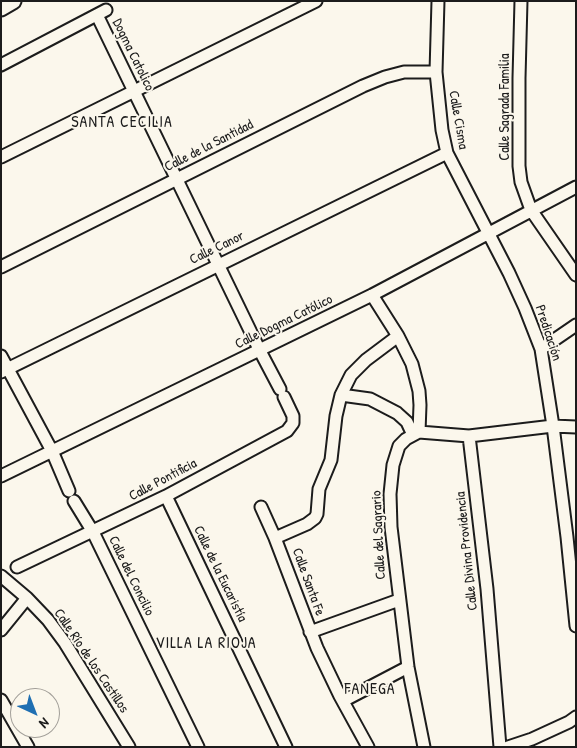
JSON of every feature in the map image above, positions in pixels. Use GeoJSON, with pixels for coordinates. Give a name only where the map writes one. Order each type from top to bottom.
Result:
{"type":"FeatureCollection","features":[{"type":"Feature","properties":{"kind":"street"},"geometry":{"type":"LineString","coordinates":[[1,8],[13,1]]}},
{"type":"Feature","properties":{"kind":"street"},"geometry":{"type":"LineString","coordinates":[[1,156],[316,1]]}},
{"type":"Feature","properties":{"kind":"street","name":"Calle Cisma"},"geometry":{"type":"LineString","coordinates":[[438,1],[436,72],[441,123],[447,153],[489,235]]}},
{"type":"Feature","properties":{"kind":"street","name":"Calle Sagrada Familia"},"geometry":{"type":"LineString","coordinates":[[521,1],[519,166],[521,182],[531,210],[576,275]]}},
{"type":"Feature","properties":{"kind":"street","name":"Dogma Catolico"},"geometry":{"type":"LineString","coordinates":[[1,64],[102,13],[133,90],[260,351]]}},
{"type":"Feature","properties":{"kind":"street","name":"Calle de la Santidad"},"geometry":{"type":"LineString","coordinates":[[1,267],[354,90],[385,77],[404,72],[436,72]]}},
{"type":"Feature","properties":{"kind":"street","name":"Calle Canor"},"geometry":{"type":"LineString","coordinates":[[4,370],[447,153]]}},
{"type":"Feature","properties":{"kind":"street","name":"Calle Dogma Católico"},"geometry":{"type":"LineString","coordinates":[[1,476],[372,295],[489,235],[531,210],[576,187]]}},
{"type":"Feature","properties":{"kind":"street","name":"Predicación"},"geometry":{"type":"LineString","coordinates":[[489,235],[525,308],[541,349],[572,536],[576,626]]}},
{"type":"Feature","properties":{"kind":"street"},"geometry":{"type":"LineString","coordinates":[[372,295],[398,336],[412,364],[417,382],[420,406],[416,434]]}},
{"type":"Feature","properties":{"kind":"street"},"geometry":{"type":"LineString","coordinates":[[541,349],[576,325]]}},
{"type":"Feature","properties":{"kind":"street"},"geometry":{"type":"LineString","coordinates":[[275,538],[312,522],[317,514],[319,489],[331,460],[336,416],[341,396],[350,375],[366,360],[398,336]]}},
{"type":"Feature","properties":{"kind":"street","name":"Calle Pontificia"},"geometry":{"type":"LineString","coordinates":[[17,568],[166,496],[287,431],[294,416],[260,351]]}},
{"type":"Feature","properties":{"kind":"street","name":"Calle del Concilio"},"geometry":{"type":"LineString","coordinates":[[1,356],[4,370],[52,451],[72,496],[93,532],[198,747]]}},
{"type":"Feature","properties":{"kind":"street"},"geometry":{"type":"LineString","coordinates":[[341,396],[370,400],[397,413],[416,434]]}},
{"type":"Feature","properties":{"kind":"street"},"geometry":{"type":"LineString","coordinates":[[416,434],[469,436],[553,426],[576,426]]}},
{"type":"Feature","properties":{"kind":"street","name":"Calle del Sagrario"},"geometry":{"type":"LineString","coordinates":[[416,434],[399,446],[393,464],[390,494],[391,527],[408,667],[424,747]]}},
{"type":"Feature","properties":{"kind":"street","name":"Calle Divina Providencia"},"geometry":{"type":"LineString","coordinates":[[469,436],[487,589],[500,747]]}},
{"type":"Feature","properties":{"kind":"street","name":"Calle de la Eucaristía"},"geometry":{"type":"LineString","coordinates":[[166,496],[286,747]]}},
{"type":"Feature","properties":{"kind":"street","name":"Calle Santa Fe"},"geometry":{"type":"LineString","coordinates":[[261,507],[275,538],[310,632],[399,600]]}},
{"type":"Feature","properties":{"kind":"street","name":"Calle Río de los Castillos"},"geometry":{"type":"LineString","coordinates":[[1,576],[27,598],[48,620],[65,643],[129,747]]}},
{"type":"Feature","properties":{"kind":"street"},"geometry":{"type":"LineString","coordinates":[[1,630],[27,598]]}},
{"type":"Feature","properties":{"kind":"street"},"geometry":{"type":"LineString","coordinates":[[310,632],[343,701],[368,747]]}},
{"type":"Feature","properties":{"kind":"street"},"geometry":{"type":"LineString","coordinates":[[343,701],[408,667]]}},
{"type":"Feature","properties":{"kind":"street"},"geometry":{"type":"LineString","coordinates":[[1,700],[28,747]]}},
{"type":"Feature","properties":{"kind":"street"},"geometry":{"type":"LineString","coordinates":[[508,747],[530,743],[576,717]]}},
{"type":"Feature","properties":{"kind":"district","name":"SANTA CECILIA"},"geometry":{"type":"Point","coordinates":[122,123]}},
{"type":"Feature","properties":{"kind":"district","name":"VILLA LA RIOJA"},"geometry":{"type":"Point","coordinates":[206,644]}},
{"type":"Feature","properties":{"kind":"district","name":"FANEGA"},"geometry":{"type":"Point","coordinates":[370,690]}}]}
